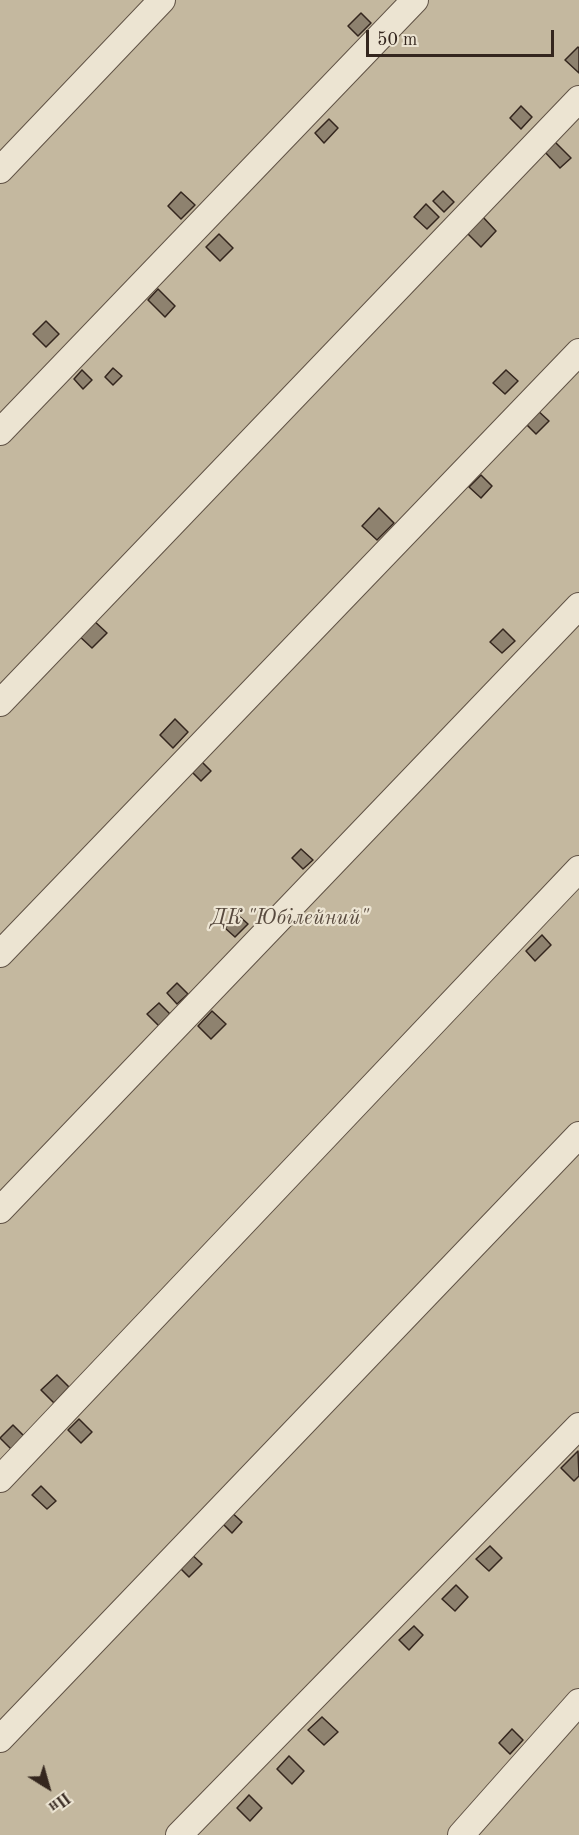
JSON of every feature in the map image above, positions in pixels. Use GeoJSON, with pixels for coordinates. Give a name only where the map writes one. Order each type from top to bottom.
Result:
{"type":"FeatureCollection","features":[{"type":"Feature","properties":{"kind":"lane"},"geometry":{"type":"LineString","coordinates":[[0,171],[162,0]]}},
{"type":"Feature","properties":{"kind":"lane"},"geometry":{"type":"LineString","coordinates":[[0,432],[415,0]]}},
{"type":"Feature","properties":{"kind":"lane"},"geometry":{"type":"LineString","coordinates":[[0,703],[579,99]]}},
{"type":"Feature","properties":{"kind":"lane"},"geometry":{"type":"LineString","coordinates":[[0,954],[579,352]]}},
{"type":"Feature","properties":{"kind":"lane"},"geometry":{"type":"LineString","coordinates":[[0,1210],[579,606]]}},
{"type":"Feature","properties":{"kind":"lane"},"geometry":{"type":"LineString","coordinates":[[0,1479],[579,869]]}},
{"type":"Feature","properties":{"kind":"lane"},"geometry":{"type":"LineString","coordinates":[[0,1739],[579,1135]]}},
{"type":"Feature","properties":{"kind":"lane"},"geometry":{"type":"LineString","coordinates":[[179,1835],[579,1426]]}},
{"type":"Feature","properties":{"kind":"lane"},"geometry":{"type":"LineString","coordinates":[[462,1835],[579,1702]]}},
{"type":"Feature","properties":{"kind":"green space","name":"ДК \"Юбілейний\""},"geometry":{"type":"Polygon","coordinates":[[[0,0],[579,0],[579,1835],[0,1835],[0,0]]]}},
{"type":"Feature","properties":{"kind":"building"},"geometry":{"type":"Polygon","coordinates":[[[361,13],[371,23],[358,36],[348,26],[361,13]]]}},
{"type":"Feature","properties":{"kind":"building"},"geometry":{"type":"Polygon","coordinates":[[[579,48],[579,73],[565,60],[579,48]]]}},
{"type":"Feature","properties":{"kind":"building"},"geometry":{"type":"Polygon","coordinates":[[[521,106],[532,117],[521,129],[510,118],[521,106]]]}},
{"type":"Feature","properties":{"kind":"building"},"geometry":{"type":"Polygon","coordinates":[[[329,119],[338,128],[324,143],[315,133],[329,119]]]}},
{"type":"Feature","properties":{"kind":"building"},"geometry":{"type":"Polygon","coordinates":[[[554,141],[571,158],[560,168],[544,151],[554,141]]]}},
{"type":"Feature","properties":{"kind":"building"},"geometry":{"type":"Polygon","coordinates":[[[443,191],[454,202],[444,212],[433,201],[443,191]]]}},
{"type":"Feature","properties":{"kind":"building"},"geometry":{"type":"Polygon","coordinates":[[[181,192],[195,205],[181,219],[168,206],[181,192]]]}},
{"type":"Feature","properties":{"kind":"building"},"geometry":{"type":"Polygon","coordinates":[[[426,204],[439,217],[427,229],[414,217],[426,204]]]}},
{"type":"Feature","properties":{"kind":"building"},"geometry":{"type":"Polygon","coordinates":[[[481,215],[496,231],[481,247],[465,231],[481,215]]]}},
{"type":"Feature","properties":{"kind":"building"},"geometry":{"type":"Polygon","coordinates":[[[219,234],[233,248],[220,261],[206,247],[219,234]]]}},
{"type":"Feature","properties":{"kind":"building"},"geometry":{"type":"Polygon","coordinates":[[[158,289],[175,306],[165,317],[148,300],[158,289]]]}},
{"type":"Feature","properties":{"kind":"building"},"geometry":{"type":"Polygon","coordinates":[[[46,321],[59,334],[46,347],[33,334],[46,321]]]}},
{"type":"Feature","properties":{"kind":"building"},"geometry":{"type":"Polygon","coordinates":[[[113,368],[122,376],[113,385],[105,377],[113,368]]]}},
{"type":"Feature","properties":{"kind":"building"},"geometry":{"type":"Polygon","coordinates":[[[82,370],[92,380],[83,389],[74,379],[82,370]]]}},
{"type":"Feature","properties":{"kind":"building"},"geometry":{"type":"Polygon","coordinates":[[[506,370],[518,381],[505,394],[493,383],[506,370]]]}},
{"type":"Feature","properties":{"kind":"building"},"geometry":{"type":"Polygon","coordinates":[[[536,409],[549,421],[536,434],[523,421],[536,409]]]}},
{"type":"Feature","properties":{"kind":"building"},"geometry":{"type":"Polygon","coordinates":[[[481,475],[492,486],[481,498],[469,487],[481,475]]]}},
{"type":"Feature","properties":{"kind":"building"},"geometry":{"type":"Polygon","coordinates":[[[379,508],[394,523],[377,540],[362,526],[379,508]]]}},
{"type":"Feature","properties":{"kind":"building"},"geometry":{"type":"Polygon","coordinates":[[[92,619],[107,633],[92,648],[77,634],[92,619]]]}},
{"type":"Feature","properties":{"kind":"building"},"geometry":{"type":"Polygon","coordinates":[[[503,629],[515,641],[502,653],[490,642],[503,629]]]}},
{"type":"Feature","properties":{"kind":"building"},"geometry":{"type":"Polygon","coordinates":[[[175,719],[188,732],[173,748],[160,735],[175,719]]]}},
{"type":"Feature","properties":{"kind":"building"},"geometry":{"type":"Polygon","coordinates":[[[201,761],[211,771],[201,781],[191,771],[201,761]]]}},
{"type":"Feature","properties":{"kind":"building"},"geometry":{"type":"Polygon","coordinates":[[[301,849],[313,860],[303,869],[292,858],[301,849]]]}},
{"type":"Feature","properties":{"kind":"building"},"geometry":{"type":"Polygon","coordinates":[[[238,915],[248,924],[235,937],[225,928],[238,915]]]}},
{"type":"Feature","properties":{"kind":"building"},"geometry":{"type":"Polygon","coordinates":[[[542,935],[551,945],[535,961],[526,951],[542,935]]]}},
{"type":"Feature","properties":{"kind":"building"},"geometry":{"type":"Polygon","coordinates":[[[177,983],[188,994],[177,1004],[167,993],[177,983]]]}},
{"type":"Feature","properties":{"kind":"building"},"geometry":{"type":"Polygon","coordinates":[[[159,1003],[170,1014],[159,1026],[147,1014],[159,1003]]]}},
{"type":"Feature","properties":{"kind":"building"},"geometry":{"type":"Polygon","coordinates":[[[212,1011],[226,1024],[211,1039],[198,1026],[212,1011]]]}},
{"type":"Feature","properties":{"kind":"building"},"geometry":{"type":"Polygon","coordinates":[[[57,1375],[69,1387],[54,1403],[41,1390],[57,1375]]]}},
{"type":"Feature","properties":{"kind":"building"},"geometry":{"type":"Polygon","coordinates":[[[79,1419],[92,1432],[81,1443],[68,1430],[79,1419]]]}},
{"type":"Feature","properties":{"kind":"building"},"geometry":{"type":"Polygon","coordinates":[[[13,1425],[25,1437],[12,1450],[0,1438],[13,1425]]]}},
{"type":"Feature","properties":{"kind":"building"},"geometry":{"type":"Polygon","coordinates":[[[578,1451],[579,1476],[574,1481],[561,1468],[578,1451]]]}},
{"type":"Feature","properties":{"kind":"building"},"geometry":{"type":"Polygon","coordinates":[[[41,1486],[56,1501],[47,1509],[32,1495],[41,1486]]]}},
{"type":"Feature","properties":{"kind":"building"},"geometry":{"type":"Polygon","coordinates":[[[228,1509],[242,1522],[232,1533],[218,1519],[228,1509]]]}},
{"type":"Feature","properties":{"kind":"building"},"geometry":{"type":"Polygon","coordinates":[[[490,1546],[502,1558],[489,1571],[476,1559],[490,1546]]]}},
{"type":"Feature","properties":{"kind":"building"},"geometry":{"type":"Polygon","coordinates":[[[189,1552],[202,1564],[189,1577],[176,1564],[189,1552]]]}},
{"type":"Feature","properties":{"kind":"building"},"geometry":{"type":"Polygon","coordinates":[[[456,1585],[468,1597],[455,1611],[442,1599],[456,1585]]]}},
{"type":"Feature","properties":{"kind":"building"},"geometry":{"type":"Polygon","coordinates":[[[414,1626],[423,1635],[409,1650],[399,1640],[414,1626]]]}},
{"type":"Feature","properties":{"kind":"building"},"geometry":{"type":"Polygon","coordinates":[[[322,1717],[338,1732],[324,1745],[308,1730],[322,1717]]]}},
{"type":"Feature","properties":{"kind":"building"},"geometry":{"type":"Polygon","coordinates":[[[512,1729],[523,1740],[510,1754],[499,1743],[512,1729]]]}},
{"type":"Feature","properties":{"kind":"building"},"geometry":{"type":"Polygon","coordinates":[[[289,1756],[304,1771],[292,1784],[277,1769],[289,1756]]]}},
{"type":"Feature","properties":{"kind":"building"},"geometry":{"type":"Polygon","coordinates":[[[249,1795],[262,1808],[250,1821],[237,1808],[249,1795]]]}}]}
